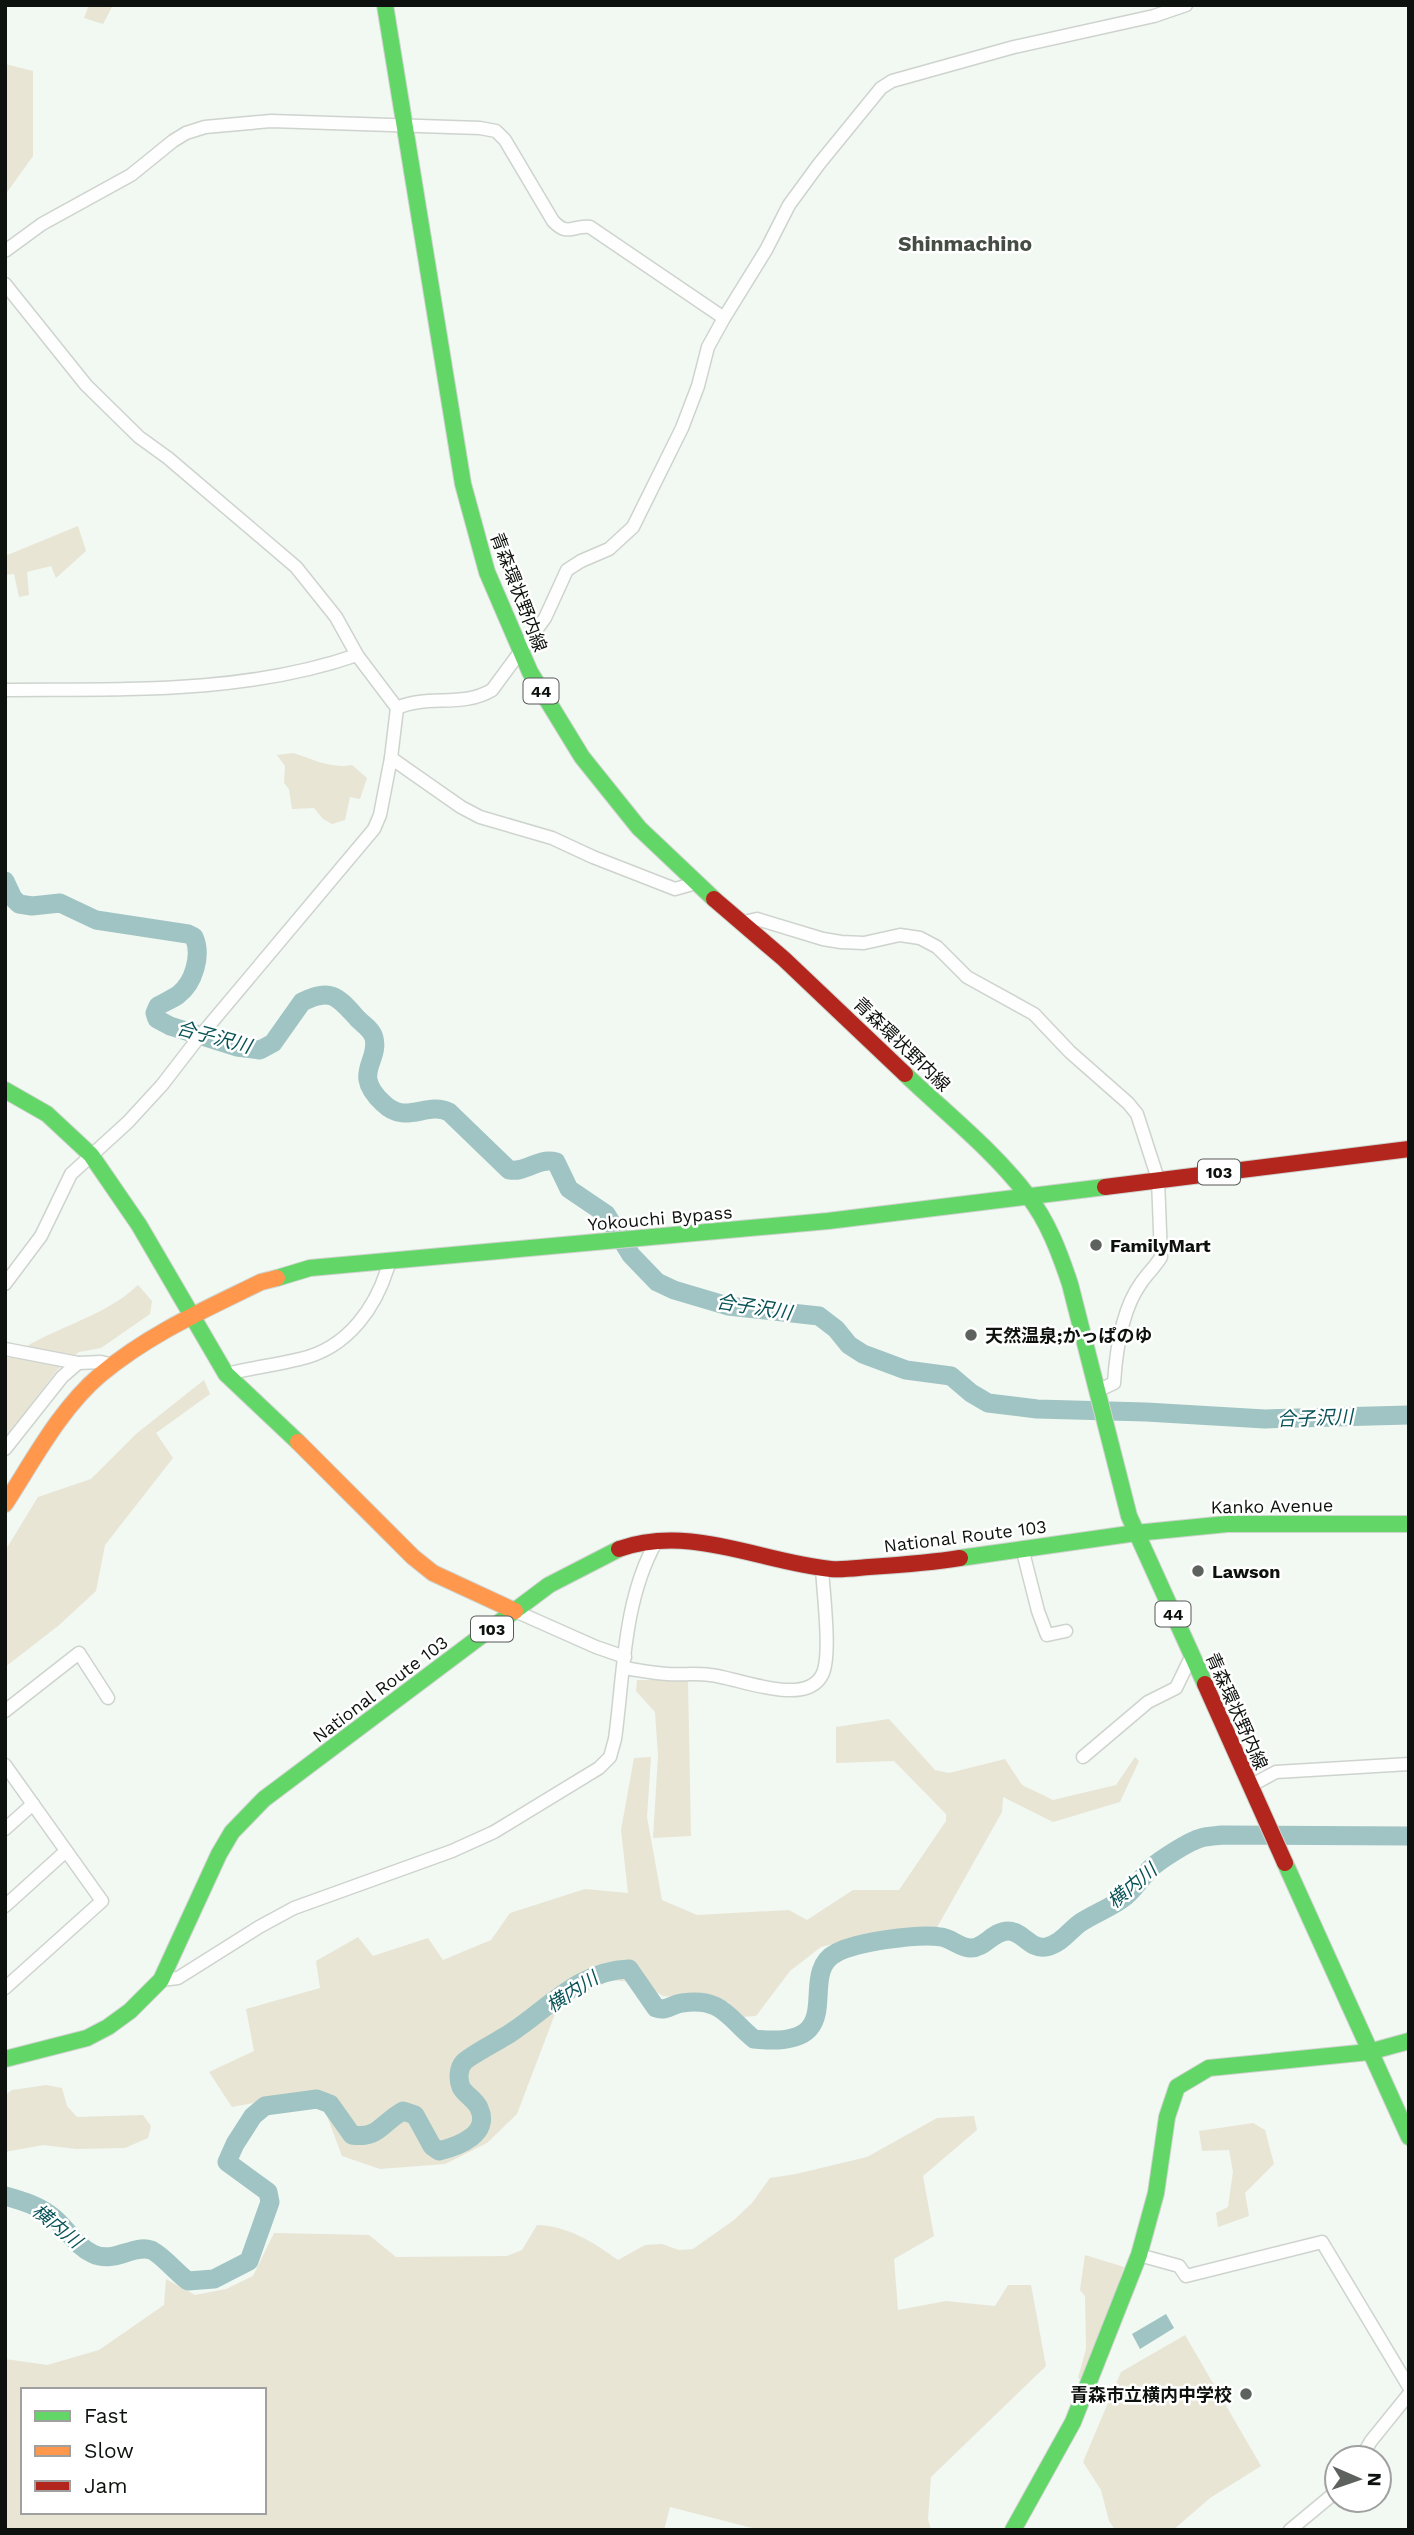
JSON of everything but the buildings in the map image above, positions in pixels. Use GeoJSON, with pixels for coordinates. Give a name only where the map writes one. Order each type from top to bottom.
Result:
{"type":"FeatureCollection","features":[{"type":"Feature","properties":{"kind":"main road","name":"青森環状野内線"},"geometry":{"type":"LineString","coordinates":[[385,5],[463,484],[487,572],[530,672],[582,757],[639,828],[740,923],[784,959],[992,1154],[1030,1198],[1059,1252],[1070,1284],[1129,1516],[1409,2137]]}},
{"type":"Feature","properties":{"kind":"main road"},"geometry":{"type":"LineString","coordinates":[[5,1090],[47,1114],[91,1155],[139,1225],[226,1374],[284,1428],[413,1558],[433,1573],[515,1611]]}},
{"type":"Feature","properties":{"kind":"main road","name":"Yokouchi Bypass"},"geometry":{"type":"LineString","coordinates":[[5,1504],[76,1400],[99,1376],[164,1329],[261,1282],[310,1268],[828,1222],[1409,1149]]}},
{"type":"Feature","properties":{"kind":"main road","name":"Kanko Avenue"},"geometry":{"type":"LineString","coordinates":[[1136,1532],[1227,1524],[1409,1524]]}},
{"type":"Feature","properties":{"kind":"main road","name":"National Route 103"},"geometry":{"type":"LineString","coordinates":[[5,2059],[87,2038],[130,2011],[161,1980],[219,1854],[244,1818],[264,1799],[549,1585],[583,1565],[623,1547],[692,1540],[822,1568],[921,1564],[1136,1532]]}},
{"type":"Feature","properties":{"kind":"main road"},"geometry":{"type":"LineString","coordinates":[[1013,2530],[1073,2422],[1139,2255],[1156,2193],[1167,2117],[1177,2087],[1209,2068],[1369,2052],[1409,2041]]}},
{"type":"Feature","properties":{"kind":"street"},"geometry":{"type":"LineString","coordinates":[[397,708],[421,701],[464,701],[480,697],[492,690],[545,618],[567,570],[609,549],[633,527],[682,428],[698,386],[708,347],[724,318],[766,250],[789,205],[881,88],[892,81],[1014,47],[1077,35],[1186,5]]}},
{"type":"Feature","properties":{"kind":"street"},"geometry":{"type":"LineString","coordinates":[[5,251],[42,224],[131,175],[186,133],[205,128],[271,121],[480,128],[496,131],[505,141],[553,221],[561,229],[590,227],[724,318]]}},
{"type":"Feature","properties":{"kind":"street"},"geometry":{"type":"LineString","coordinates":[[5,284],[86,385],[139,437],[168,458],[296,567],[336,617],[357,655],[397,708],[391,758],[380,815],[374,829],[162,1085],[128,1122],[71,1174],[41,1236],[5,1284]]}},
{"type":"Feature","properties":{"kind":"street"},"geometry":{"type":"LineString","coordinates":[[5,690],[220,685],[330,665],[357,655]]}},
{"type":"Feature","properties":{"kind":"street"},"geometry":{"type":"LineString","coordinates":[[391,758],[461,807],[480,817],[552,838],[676,889],[696,883]]}},
{"type":"Feature","properties":{"kind":"street"},"geometry":{"type":"LineString","coordinates":[[740,923],[757,919],[841,942],[864,943],[900,935],[920,937],[937,947],[967,977],[1034,1014],[1070,1052],[1137,1114],[1158,1179],[1161,1257],[1140,1284],[1119,1335],[1114,1383],[1097,1394]]}},
{"type":"Feature","properties":{"kind":"street"},"geometry":{"type":"LineString","coordinates":[[226,1374],[303,1359],[347,1335],[366,1315],[384,1284],[390,1260]]}},
{"type":"Feature","properties":{"kind":"street"},"geometry":{"type":"LineString","coordinates":[[5,1349],[78,1363],[101,1362],[115,1365]]}},
{"type":"Feature","properties":{"kind":"street"},"geometry":{"type":"LineString","coordinates":[[5,1449],[62,1377],[78,1363]]}},
{"type":"Feature","properties":{"kind":"street"},"geometry":{"type":"LineString","coordinates":[[161,1980],[178,1978],[294,1908],[452,1852],[494,1832],[599,1768],[610,1757],[615,1738],[634,1597],[645,1561],[656,1542]]}},
{"type":"Feature","properties":{"kind":"street"},"geometry":{"type":"LineString","coordinates":[[1022,1548],[1047,1635],[1066,1631]]}},
{"type":"Feature","properties":{"kind":"street"},"geometry":{"type":"LineString","coordinates":[[515,1611],[625,1663],[666,1674],[712,1675],[756,1687],[797,1689],[816,1684],[821,1678],[826,1661],[822,1568]]}},
{"type":"Feature","properties":{"kind":"street"},"geometry":{"type":"LineString","coordinates":[[5,1712],[79,1653],[108,1698]]}},
{"type":"Feature","properties":{"kind":"street"},"geometry":{"type":"LineString","coordinates":[[1083,1757],[1147,1702],[1176,1688],[1191,1657]]}},
{"type":"Feature","properties":{"kind":"street"},"geometry":{"type":"LineString","coordinates":[[1250,1786],[1276,1772],[1409,1764]]}},
{"type":"Feature","properties":{"kind":"street"},"geometry":{"type":"LineString","coordinates":[[5,1765],[102,1901],[5,1988]]}},
{"type":"Feature","properties":{"kind":"street"},"geometry":{"type":"LineString","coordinates":[[5,1829],[33,1804]]}},
{"type":"Feature","properties":{"kind":"street"},"geometry":{"type":"LineString","coordinates":[[5,1906],[66,1851]]}},
{"type":"Feature","properties":{"kind":"street"},"geometry":{"type":"LineString","coordinates":[[1139,2255],[1179,2266],[1186,2276],[1322,2242],[1409,2387]]}},
{"type":"Feature","properties":{"kind":"street"},"geometry":{"type":"LineString","coordinates":[[1369,2444],[1409,2394]]}},
{"type":"Feature","properties":{"kind":"street"},"geometry":{"type":"LineString","coordinates":[[1290,2530],[1323,2503]]}},
{"type":"Feature","properties":{"kind":"shaded area"},"geometry":{"type":"Polygon","coordinates":[[[89,5],[113,5],[103,24],[84,18],[89,5]]]}},
{"type":"Feature","properties":{"kind":"shaded area"},"geometry":{"type":"Polygon","coordinates":[[[5,64],[33,71],[33,156],[5,195],[5,64]]]}},
{"type":"Feature","properties":{"kind":"shaded area"},"geometry":{"type":"Polygon","coordinates":[[[78,526],[86,551],[56,578],[51,566],[27,572],[29,595],[19,597],[14,574],[5,575],[5,556],[78,526]]]}},
{"type":"Feature","properties":{"kind":"shaded area"},"geometry":{"type":"Polygon","coordinates":[[[293,753],[329,765],[352,765],[367,778],[360,799],[350,797],[345,820],[332,824],[323,819],[314,808],[292,809],[289,789],[284,783],[285,766],[277,755],[293,753]]]}},
{"type":"Feature","properties":{"kind":"shaded area"},"geometry":{"type":"Polygon","coordinates":[[[138,1285],[152,1301],[150,1314],[101,1348],[79,1352],[58,1369],[5,1438],[5,1357],[9,1358],[41,1339],[109,1307],[138,1285]]]}},
{"type":"Feature","properties":{"kind":"shaded area"},"geometry":{"type":"Polygon","coordinates":[[[204,1380],[210,1394],[156,1433],[173,1458],[105,1545],[96,1591],[58,1626],[5,1667],[5,1551],[38,1497],[91,1479],[136,1434],[204,1380]]]}},
{"type":"Feature","properties":{"kind":"shaded area"},"geometry":{"type":"Polygon","coordinates":[[[637,1680],[688,1680],[691,1836],[653,1838],[658,1756],[655,1712],[636,1691],[637,1680]]]}},
{"type":"Feature","properties":{"kind":"shaded area"},"geometry":{"type":"Polygon","coordinates":[[[889,1719],[935,1770],[949,1773],[1005,1759],[1022,1785],[1053,1800],[1116,1785],[1135,1757],[1139,1761],[1120,1802],[1053,1822],[1003,1797],[1002,1812],[935,1931],[912,1928],[868,1935],[821,1947],[790,1971],[756,2016],[742,2017],[728,2002],[663,1996],[642,1983],[610,1980],[558,2006],[517,2114],[487,2143],[445,2164],[380,2169],[342,2156],[324,2108],[301,2094],[232,2107],[209,2072],[254,2051],[246,2009],[320,1988],[316,1961],[358,1937],[373,1956],[428,1938],[443,1960],[491,1940],[510,1913],[585,1889],[628,1893],[621,1830],[634,1758],[651,1757],[647,1817],[662,1900],[697,1915],[789,1910],[807,1920],[853,1890],[899,1890],[946,1821],[946,1814],[894,1761],[836,1763],[836,1727],[889,1719]]]}},
{"type":"Feature","properties":{"kind":"shaded area"},"geometry":{"type":"Polygon","coordinates":[[[46,2085],[62,2088],[67,2106],[77,2117],[143,2115],[151,2126],[148,2138],[125,2148],[76,2149],[43,2145],[5,2152],[5,2095],[12,2090],[46,2085]]]}},
{"type":"Feature","properties":{"kind":"shaded area"},"geometry":{"type":"Polygon","coordinates":[[[974,2116],[977,2130],[923,2176],[934,2236],[894,2259],[898,2310],[946,2301],[995,2306],[1008,2285],[1031,2285],[1046,2366],[931,2477],[928,2519],[931,2530],[760,2530],[670,2507],[664,2530],[5,2530],[5,2359],[47,2365],[99,2350],[164,2305],[166,2279],[195,2295],[226,2289],[253,2276],[274,2233],[369,2235],[396,2257],[507,2256],[522,2250],[537,2225],[559,2228],[580,2236],[618,2260],[645,2245],[662,2244],[679,2250],[693,2249],[734,2220],[752,2203],[770,2178],[867,2157],[937,2118],[974,2116]]]}},
{"type":"Feature","properties":{"kind":"shaded area"},"geometry":{"type":"Polygon","coordinates":[[[1253,2123],[1265,2130],[1274,2164],[1245,2193],[1249,2216],[1218,2227],[1216,2213],[1228,2207],[1233,2172],[1229,2150],[1202,2151],[1199,2131],[1253,2123]]]}},
{"type":"Feature","properties":{"kind":"shaded area"},"geometry":{"type":"Polygon","coordinates":[[[1085,2255],[1124,2267],[1086,2382],[1078,2378],[1086,2349],[1085,2296],[1080,2290],[1085,2255]]]}},
{"type":"Feature","properties":{"kind":"shaded area"},"geometry":{"type":"Polygon","coordinates":[[[1185,2335],[1261,2466],[1210,2498],[1173,2530],[1115,2530],[1109,2521],[1101,2490],[1083,2462],[1121,2372],[1185,2335]]]}},
{"type":"Feature","properties":{"kind":"water"},"geometry":{"type":"Polygon","coordinates":[[[1166,2314],[1174,2328],[1140,2349],[1132,2334],[1166,2314]]]}},
{"type":"Feature","properties":{"kind":"waterway","name":"合子沢川"},"geometry":{"type":"LineString","coordinates":[[5,881],[19,904],[32,906],[60,903],[96,920],[194,937],[197,960],[192,976],[184,990],[158,1006],[155,1013],[157,1019],[170,1026],[237,1047],[260,1050],[273,1043],[302,1002],[320,995],[333,996],[373,1035],[375,1046],[369,1068],[369,1084],[391,1110],[408,1113],[441,1109],[449,1112],[509,1170],[543,1162],[556,1162],[569,1189],[606,1214],[631,1255],[657,1282],[674,1290],[728,1306],[819,1316],[836,1329],[849,1345],[863,1354],[906,1370],[951,1376],[988,1403],[1037,1409],[1265,1419],[1409,1415]]}},
{"type":"Feature","properties":{"kind":"waterway","name":"横内川"},"geometry":{"type":"LineString","coordinates":[[5,2196],[31,2204],[49,2214],[82,2247],[93,2254],[109,2257],[137,2250],[151,2250],[188,2281],[214,2279],[249,2261],[270,2202],[268,2192],[227,2162],[253,2116],[265,2106],[317,2099],[330,2104],[352,2135],[361,2136],[374,2132],[403,2111],[415,2115],[432,2146],[439,2151],[455,2146],[477,2132],[482,2117],[479,2108],[460,2084],[460,2071],[464,2062],[509,2034],[565,1992],[594,1976],[629,1969],[656,2008],[663,2009],[682,2003],[706,2003],[723,2011],[754,2039],[785,2039],[804,2033],[813,2022],[820,1977],[825,1963],[845,1949],[888,1939],[918,1936],[945,1938],[971,1948],[1008,1931],[1018,1934],[1035,1946],[1046,1947],[1126,1896],[1161,1860],[1204,1837],[1409,1836]]}},
{"type":"Feature","properties":{"kind":"traffic: fast"},"geometry":{"type":"LineString","coordinates":[[385,5],[463,484],[487,572],[530,672],[582,757],[639,828],[714,899]]}},
{"type":"Feature","properties":{"kind":"traffic: fast"},"geometry":{"type":"LineString","coordinates":[[905,1074],[1015,1179],[1047,1227],[1070,1284],[1129,1516],[1205,1684]]}},
{"type":"Feature","properties":{"kind":"traffic: fast"},"geometry":{"type":"LineString","coordinates":[[5,1090],[47,1114],[91,1155],[139,1225],[226,1374],[298,1442]]}},
{"type":"Feature","properties":{"kind":"traffic: fast"},"geometry":{"type":"LineString","coordinates":[[277,1278],[310,1268],[828,1221],[1105,1187]]}},
{"type":"Feature","properties":{"kind":"traffic: fast"},"geometry":{"type":"LineString","coordinates":[[960,1558],[1136,1533],[1227,1524],[1409,1524]]}},
{"type":"Feature","properties":{"kind":"traffic: fast"},"geometry":{"type":"LineString","coordinates":[[5,2059],[87,2038],[130,2011],[161,1980],[219,1854],[232,1832],[264,1799],[549,1585],[619,1549]]}},
{"type":"Feature","properties":{"kind":"traffic: fast"},"geometry":{"type":"LineString","coordinates":[[1285,1863],[1409,2137]]}},
{"type":"Feature","properties":{"kind":"traffic: fast"},"geometry":{"type":"LineString","coordinates":[[1013,2530],[1073,2422],[1139,2255],[1156,2193],[1167,2117],[1177,2087],[1209,2068],[1369,2052],[1409,2041]]}},
{"type":"Feature","properties":{"kind":"traffic: slow"},"geometry":{"type":"LineString","coordinates":[[5,1504],[60,1419],[100,1375],[138,1347],[177,1324],[261,1282],[277,1278]]}},
{"type":"Feature","properties":{"kind":"traffic: slow"},"geometry":{"type":"LineString","coordinates":[[298,1442],[413,1557],[433,1573],[515,1611]]}},
{"type":"Feature","properties":{"kind":"traffic: jam"},"geometry":{"type":"LineString","coordinates":[[714,899],[784,959],[905,1074]]}},
{"type":"Feature","properties":{"kind":"traffic: jam"},"geometry":{"type":"LineString","coordinates":[[1105,1187],[1409,1149]]}},
{"type":"Feature","properties":{"kind":"traffic: jam"},"geometry":{"type":"LineString","coordinates":[[619,1549],[646,1542],[699,1542],[804,1565],[836,1569],[960,1558]]}},
{"type":"Feature","properties":{"kind":"traffic: jam"},"geometry":{"type":"LineString","coordinates":[[1205,1684],[1285,1863]]}},
{"type":"Feature","properties":{"kind":"place","name":"FamilyMart"},"geometry":{"type":"Point","coordinates":[1096,1245]}},
{"type":"Feature","properties":{"kind":"place","name":"天然温泉;かっぱのゆ"},"geometry":{"type":"Point","coordinates":[971,1335]}},
{"type":"Feature","properties":{"kind":"place","name":"Lawson"},"geometry":{"type":"Point","coordinates":[1198,1571]}},
{"type":"Feature","properties":{"kind":"place","name":"青森市立横内中学校"},"geometry":{"type":"Point","coordinates":[1246,2394]}},
{"type":"Feature","properties":{"kind":"district","name":"Shinmachino"},"geometry":{"type":"Point","coordinates":[965,243]}}]}
